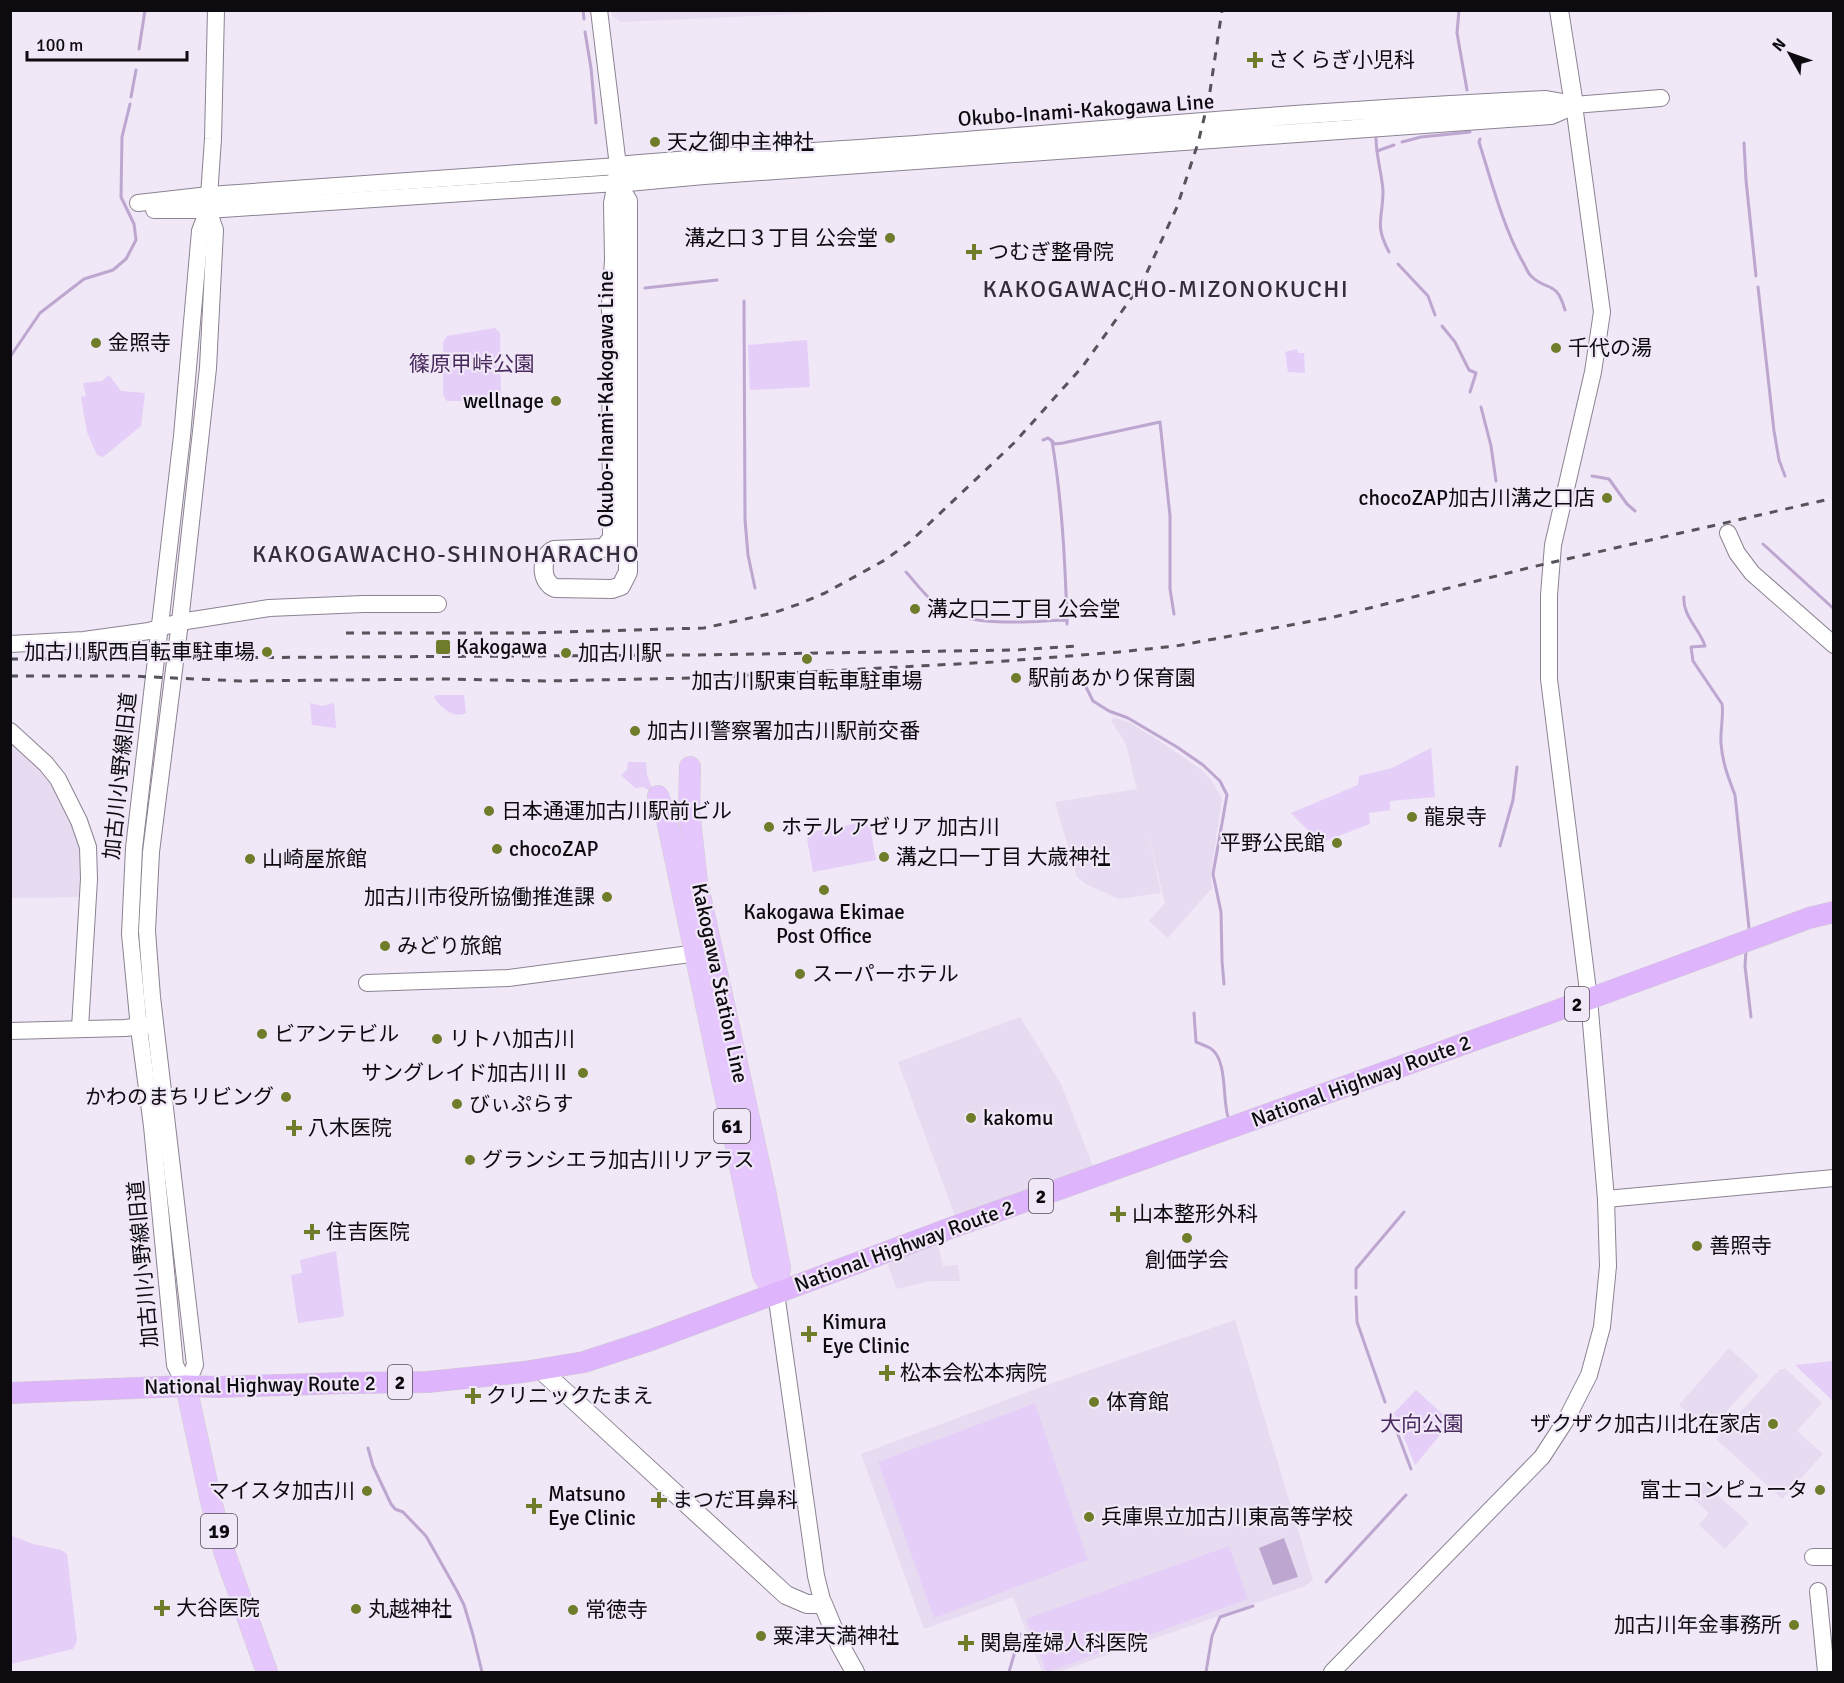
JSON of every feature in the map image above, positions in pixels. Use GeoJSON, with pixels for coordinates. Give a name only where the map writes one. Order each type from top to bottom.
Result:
{"type":"FeatureCollection","features":[{"type":"Feature","properties":{"kind":"highway","name":"National Highway Route 2"},"geometry":{"type":"LineString","coordinates":[[10,1393],[186,1386],[428,1382],[575,1364],[619,1352],[948,1229],[1809,918],[1833,912]]}},
{"type":"Feature","properties":{"kind":"main road"},"geometry":{"type":"LineString","coordinates":[[1559,10],[1574,105]]}},
{"type":"Feature","properties":{"kind":"main road","name":"Okubo-Inami-Kakogawa Line"},"geometry":{"type":"LineString","coordinates":[[618,175],[1551,115],[1574,105]]}},
{"type":"Feature","properties":{"kind":"main road","name":"Okubo-Inami-Kakogawa Line"},"geometry":{"type":"LineString","coordinates":[[618,175],[628,201],[628,572],[621,586],[612,589],[555,588],[547,584],[544,579],[546,557],[549,552],[604,548],[612,541],[611,305],[614,260],[613,203],[618,175]]}},
{"type":"Feature","properties":{"kind":"main road","name":"Kakogawa Station Line"},"geometry":{"type":"LineString","coordinates":[[690,768],[691,838],[698,882],[704,953]]}},
{"type":"Feature","properties":{"kind":"main road","name":"Kakogawa Station Line"},"geometry":{"type":"LineString","coordinates":[[658,796],[667,820],[704,953],[763,1275],[776,1293]]}},
{"type":"Feature","properties":{"kind":"main road"},"geometry":{"type":"LineString","coordinates":[[540,1369],[786,1595],[807,1604],[823,1604],[840,1645],[855,1672]]}},
{"type":"Feature","properties":{"kind":"main road","name":"19"},"geometry":{"type":"LineString","coordinates":[[186,1386],[219,1532],[267,1672]]}},
{"type":"Feature","properties":{"kind":"street","name":"加古川小野線旧道"},"geometry":{"type":"LineString","coordinates":[[186,1386],[175,1365],[152,1126],[130,934],[134,851],[182,436],[201,231],[209,202],[216,10]]}},
{"type":"Feature","properties":{"kind":"street"},"geometry":{"type":"LineString","coordinates":[[139,206],[618,175],[599,10]]}},
{"type":"Feature","properties":{"kind":"street"},"geometry":{"type":"LineString","coordinates":[[1332,1672],[1542,1457],[1566,1420],[1589,1375],[1602,1327],[1608,1266],[1606,1199],[1589,999],[1549,679],[1549,595],[1553,545],[1593,372],[1602,312],[1574,105],[1661,98]]}},
{"type":"Feature","properties":{"kind":"street","name":"加古川小野線旧道"},"geometry":{"type":"LineString","coordinates":[[186,1386],[195,1365],[147,931],[150,857],[180,622],[208,368],[215,230],[209,202]]}},
{"type":"Feature","properties":{"kind":"street"},"geometry":{"type":"LineString","coordinates":[[1728,532],[1737,554],[1752,573],[1833,645]]}},
{"type":"Feature","properties":{"kind":"street"},"geometry":{"type":"LineString","coordinates":[[10,644],[84,640],[149,631],[180,622],[269,608],[438,604]]}},
{"type":"Feature","properties":{"kind":"street"},"geometry":{"type":"LineString","coordinates":[[10,730],[46,764],[58,779],[79,821],[87,847],[89,879],[80,1028]]}},
{"type":"Feature","properties":{"kind":"street"},"geometry":{"type":"LineString","coordinates":[[367,983],[508,978],[704,953]]}},
{"type":"Feature","properties":{"kind":"street"},"geometry":{"type":"LineString","coordinates":[[10,1031],[139,1028],[156,1023]]}},
{"type":"Feature","properties":{"kind":"street"},"geometry":{"type":"LineString","coordinates":[[1606,1199],[1833,1178]]}},
{"type":"Feature","properties":{"kind":"street"},"geometry":{"type":"LineString","coordinates":[[776,1293],[816,1576],[823,1604]]}},
{"type":"Feature","properties":{"kind":"street"},"geometry":{"type":"LineString","coordinates":[[1814,1557],[1833,1557]]}},
{"type":"Feature","properties":{"kind":"street"},"geometry":{"type":"LineString","coordinates":[[1818,1591],[1826,1672]]}},
{"type":"Feature","properties":{"kind":"shaded area"},"geometry":{"type":"Polygon","coordinates":[[[612,11],[860,11],[621,22],[612,16],[612,11]]]}},
{"type":"Feature","properties":{"kind":"shaded area"},"geometry":{"type":"Polygon","coordinates":[[[1113,717],[1130,723],[1202,770],[1222,798],[1211,874],[1212,888],[1168,938],[1149,921],[1165,903],[1147,830],[1161,893],[1119,899],[1086,884],[1077,877],[1055,802],[1137,789],[1126,744],[1112,722],[1113,717]]]}},
{"type":"Feature","properties":{"kind":"shaded area"},"geometry":{"type":"Polygon","coordinates":[[[10,743],[43,770],[70,810],[83,854],[84,897],[11,898],[10,743]]]}},
{"type":"Feature","properties":{"kind":"shaded area"},"geometry":{"type":"Polygon","coordinates":[[[1020,1017],[1061,1084],[1093,1166],[955,1216],[898,1062],[1020,1017]]]}},
{"type":"Feature","properties":{"kind":"shaded area"},"geometry":{"type":"Polygon","coordinates":[[[938,1243],[943,1266],[958,1265],[960,1281],[931,1281],[897,1289],[888,1266],[891,1261],[938,1243]]]}},
{"type":"Feature","properties":{"kind":"shaded area","name":"兵庫県立加古川東高等学校"},"geometry":{"type":"Polygon","coordinates":[[[1235,1320],[1313,1580],[1305,1586],[1058,1672],[1042,1672],[1013,1597],[924,1629],[861,1454],[1041,1387],[1235,1320]]]}},
{"type":"Feature","properties":{"kind":"shaded area"},"geometry":{"type":"Polygon","coordinates":[[[1729,1348],[1759,1376],[1708,1431],[1679,1405],[1729,1348]]]}},
{"type":"Feature","properties":{"kind":"shaded area","name":"ザクザク加古川北在家店"},"geometry":{"type":"Polygon","coordinates":[[[1780,1369],[1786,1369],[1822,1403],[1797,1431],[1823,1454],[1782,1499],[1716,1439],[1780,1369]]]}},
{"type":"Feature","properties":{"kind":"shaded area"},"geometry":{"type":"Polygon","coordinates":[[[1703,1482],[1749,1523],[1725,1549],[1699,1525],[1709,1513],[1690,1496],[1703,1482]]]}},
{"type":"Feature","properties":{"kind":"shaded area"},"geometry":{"type":"Polygon","coordinates":[[[1284,1538],[1298,1577],[1273,1585],[1259,1548],[1284,1538]]]}},
{"type":"Feature","properties":{"kind":"green space","name":"篠原甲峠公園"},"geometry":{"type":"Polygon","coordinates":[[[495,328],[500,333],[501,395],[496,401],[447,401],[443,395],[443,342],[447,336],[495,328]]]}},
{"type":"Feature","properties":{"kind":"green space"},"geometry":{"type":"Polygon","coordinates":[[[807,340],[810,387],[750,390],[748,345],[807,340]]]}},
{"type":"Feature","properties":{"kind":"green space"},"geometry":{"type":"Polygon","coordinates":[[[1297,349],[1298,353],[1304,353],[1305,373],[1288,372],[1285,352],[1297,349]]]}},
{"type":"Feature","properties":{"kind":"green space"},"geometry":{"type":"Polygon","coordinates":[[[109,375],[121,391],[145,393],[141,426],[103,457],[97,455],[87,432],[81,397],[86,396],[83,383],[102,381],[109,375]]]}},
{"type":"Feature","properties":{"kind":"green space"},"geometry":{"type":"Polygon","coordinates":[[[436,695],[464,695],[466,713],[457,715],[448,712],[434,698],[436,695]]]}},
{"type":"Feature","properties":{"kind":"green space"},"geometry":{"type":"Polygon","coordinates":[[[310,703],[322,706],[334,703],[336,728],[312,725],[310,703]]]}},
{"type":"Feature","properties":{"kind":"green space"},"geometry":{"type":"Polygon","coordinates":[[[1431,748],[1435,797],[1390,801],[1390,810],[1369,813],[1370,824],[1320,843],[1291,813],[1358,785],[1359,776],[1392,768],[1431,748]]]}},
{"type":"Feature","properties":{"kind":"green space"},"geometry":{"type":"Polygon","coordinates":[[[628,762],[646,762],[651,791],[643,787],[635,788],[621,775],[627,770],[628,762]]]}},
{"type":"Feature","properties":{"kind":"green space"},"geometry":{"type":"Polygon","coordinates":[[[869,821],[876,860],[813,872],[807,839],[811,832],[869,821]]]}},
{"type":"Feature","properties":{"kind":"green space"},"geometry":{"type":"Polygon","coordinates":[[[336,1251],[344,1315],[298,1323],[291,1275],[302,1273],[300,1260],[336,1251]]]}},
{"type":"Feature","properties":{"kind":"green space"},"geometry":{"type":"Polygon","coordinates":[[[1834,1361],[1833,1401],[1795,1365],[1834,1361]]]}},
{"type":"Feature","properties":{"kind":"green space","name":"大向公園"},"geometry":{"type":"Polygon","coordinates":[[[1416,1390],[1451,1422],[1415,1465],[1394,1413],[1416,1390]]]}},
{"type":"Feature","properties":{"kind":"green space"},"geometry":{"type":"Polygon","coordinates":[[[1035,1403],[1088,1560],[934,1618],[878,1462],[1035,1403]]]}},
{"type":"Feature","properties":{"kind":"green space"},"geometry":{"type":"Polygon","coordinates":[[[10,1535],[33,1544],[61,1550],[67,1554],[77,1641],[73,1649],[11,1664],[10,1535]]]}},
{"type":"Feature","properties":{"kind":"green space"},"geometry":{"type":"Polygon","coordinates":[[[1229,1546],[1248,1599],[1047,1672],[1026,1619],[1229,1546]]]}},
{"type":"Feature","properties":{"kind":"waterway"},"geometry":{"type":"LineString","coordinates":[[139,49],[145,10]]}},
{"type":"Feature","properties":{"kind":"waterway"},"geometry":{"type":"LineString","coordinates":[[583,10],[584,19]]}},
{"type":"Feature","properties":{"kind":"waterway"},"geometry":{"type":"LineString","coordinates":[[1459,10],[1457,33],[1467,90]]}},
{"type":"Feature","properties":{"kind":"waterway"},"geometry":{"type":"LineString","coordinates":[[585,32],[596,123]]}},
{"type":"Feature","properties":{"kind":"waterway"},"geometry":{"type":"LineString","coordinates":[[131,97],[136,70]]}},
{"type":"Feature","properties":{"kind":"waterway"},"geometry":{"type":"LineString","coordinates":[[10,357],[40,313],[84,279],[113,270],[126,259],[136,240],[134,224],[121,197],[122,137],[130,104]]}},
{"type":"Feature","properties":{"kind":"waterway"},"geometry":{"type":"LineString","coordinates":[[1402,142],[1421,137],[1470,132]]}},
{"type":"Feature","properties":{"kind":"waterway"},"geometry":{"type":"LineString","coordinates":[[1376,138],[1383,191],[1380,222],[1384,242],[1389,252]]}},
{"type":"Feature","properties":{"kind":"waterway"},"geometry":{"type":"LineString","coordinates":[[1480,139],[1498,204],[1517,251],[1530,275],[1555,290],[1565,310]]}},
{"type":"Feature","properties":{"kind":"waterway"},"geometry":{"type":"LineString","coordinates":[[1744,143],[1756,276]]}},
{"type":"Feature","properties":{"kind":"waterway"},"geometry":{"type":"LineString","coordinates":[[1377,151],[1394,145]]}},
{"type":"Feature","properties":{"kind":"waterway"},"geometry":{"type":"LineString","coordinates":[[1398,264],[1428,296],[1435,315]]}},
{"type":"Feature","properties":{"kind":"waterway"},"geometry":{"type":"LineString","coordinates":[[645,288],[717,280]]}},
{"type":"Feature","properties":{"kind":"waterway"},"geometry":{"type":"LineString","coordinates":[[1758,287],[1774,431],[1779,460],[1785,476]]}},
{"type":"Feature","properties":{"kind":"waterway"},"geometry":{"type":"LineString","coordinates":[[744,301],[745,520],[748,555],[755,588]]}},
{"type":"Feature","properties":{"kind":"waterway"},"geometry":{"type":"LineString","coordinates":[[1442,326],[1455,342],[1469,370],[1476,373],[1470,392]]}},
{"type":"Feature","properties":{"kind":"waterway"},"geometry":{"type":"LineString","coordinates":[[1481,407],[1491,446],[1496,481]]}},
{"type":"Feature","properties":{"kind":"waterway"},"geometry":{"type":"LineString","coordinates":[[1051,440],[1055,444],[1063,443],[1160,422],[1170,516],[1170,589],[1174,614]]}},
{"type":"Feature","properties":{"kind":"waterway"},"geometry":{"type":"LineString","coordinates":[[1043,440],[1048,438],[1052,441],[1058,485],[1067,620]]}},
{"type":"Feature","properties":{"kind":"waterway"},"geometry":{"type":"LineString","coordinates":[[1592,476],[1609,479],[1635,511]]}},
{"type":"Feature","properties":{"kind":"waterway"},"geometry":{"type":"LineString","coordinates":[[1763,544],[1834,609]]}},
{"type":"Feature","properties":{"kind":"waterway"},"geometry":{"type":"LineString","coordinates":[[906,572],[938,606],[951,613],[983,621],[1067,620],[1067,624]]}},
{"type":"Feature","properties":{"kind":"waterway"},"geometry":{"type":"LineString","coordinates":[[1684,597],[1688,616],[1705,646],[1691,647],[1693,661],[1722,704],[1722,750],[1735,795],[1749,928]]}},
{"type":"Feature","properties":{"kind":"waterway"},"geometry":{"type":"LineString","coordinates":[[1077,669],[1093,701],[1109,711],[1128,718],[1177,747],[1203,765],[1220,781],[1227,795],[1213,874],[1221,912],[1222,959]]}},
{"type":"Feature","properties":{"kind":"waterway"},"geometry":{"type":"LineString","coordinates":[[1500,846],[1513,800],[1517,767]]}},
{"type":"Feature","properties":{"kind":"waterway"},"geometry":{"type":"LineString","coordinates":[[1746,950],[1745,966],[1751,1017]]}},
{"type":"Feature","properties":{"kind":"waterway"},"geometry":{"type":"LineString","coordinates":[[1222,961],[1224,984]]}},
{"type":"Feature","properties":{"kind":"waterway"},"geometry":{"type":"LineString","coordinates":[[1194,1013],[1196,1042],[1210,1048],[1220,1061],[1228,1117]]}},
{"type":"Feature","properties":{"kind":"waterway"},"geometry":{"type":"LineString","coordinates":[[1356,1288],[1356,1269],[1404,1212]]}},
{"type":"Feature","properties":{"kind":"waterway"},"geometry":{"type":"LineString","coordinates":[[1356,1297],[1357,1322],[1385,1402]]}},
{"type":"Feature","properties":{"kind":"waterway"},"geometry":{"type":"LineString","coordinates":[[1390,1413],[1411,1469]]}},
{"type":"Feature","properties":{"kind":"waterway"},"geometry":{"type":"LineString","coordinates":[[368,1448],[373,1466],[391,1504],[395,1509],[403,1512],[426,1536],[457,1591],[464,1605],[482,1672]]}},
{"type":"Feature","properties":{"kind":"waterway"},"geometry":{"type":"LineString","coordinates":[[1326,1582],[1406,1495]]}},
{"type":"Feature","properties":{"kind":"waterway"},"geometry":{"type":"LineString","coordinates":[[1206,1672],[1212,1636],[1220,1617],[1253,1606]]}},
{"type":"Feature","properties":{"kind":"waterway"},"geometry":{"type":"LineString","coordinates":[[1009,1672],[1020,1634]]}},
{"type":"Feature","properties":{"kind":"railway"},"geometry":{"type":"LineString","coordinates":[[346,633],[527,633],[704,628],[773,613],[799,604],[825,593],[885,560],[911,541],[1015,442],[1083,366],[1142,283],[1177,207],[1198,143],[1209,98],[1222,10]]}},
{"type":"Feature","properties":{"kind":"railway"},"geometry":{"type":"LineString","coordinates":[[10,676],[131,676],[240,681],[445,679],[545,681],[696,678],[993,662],[1119,652],[1176,646],[1334,617],[1532,567],[1834,498]]}},
{"type":"Feature","properties":{"kind":"railway"},"geometry":{"type":"LineString","coordinates":[[10,659],[693,655],[1016,650],[1078,646]]}},
{"type":"Feature","properties":{"kind":"place","name":"さくらぎ小児科"},"geometry":{"type":"Point","coordinates":[1255,60]}},
{"type":"Feature","properties":{"kind":"place","name":"天之御中主神社"},"geometry":{"type":"Point","coordinates":[655,142]}},
{"type":"Feature","properties":{"kind":"place","name":"溝之口３丁目 公会堂"},"geometry":{"type":"Point","coordinates":[890,238]}},
{"type":"Feature","properties":{"kind":"place","name":"つむぎ整骨院"},"geometry":{"type":"Point","coordinates":[974,252]}},
{"type":"Feature","properties":{"kind":"place","name":"金照寺"},"geometry":{"type":"Point","coordinates":[96,343]}},
{"type":"Feature","properties":{"kind":"place","name":"千代の湯"},"geometry":{"type":"Point","coordinates":[1556,348]}},
{"type":"Feature","properties":{"kind":"place","name":"wellnage"},"geometry":{"type":"Point","coordinates":[556,401]}},
{"type":"Feature","properties":{"kind":"place","name":"chocoZAP加古川溝之口店"},"geometry":{"type":"Point","coordinates":[1607,498]}},
{"type":"Feature","properties":{"kind":"place","name":"溝之口二丁目 公会堂"},"geometry":{"type":"Point","coordinates":[915,609]}},
{"type":"Feature","properties":{"kind":"place","name":"Kakogawa"},"geometry":{"type":"Point","coordinates":[443,647]}},
{"type":"Feature","properties":{"kind":"place","name":"加古川駅西自転車駐車場"},"geometry":{"type":"Point","coordinates":[267,652]}},
{"type":"Feature","properties":{"kind":"place","name":"加古川駅"},"geometry":{"type":"Point","coordinates":[566,653]}},
{"type":"Feature","properties":{"kind":"place","name":"加古川駅東自転車駐車場"},"geometry":{"type":"Point","coordinates":[807,659]}},
{"type":"Feature","properties":{"kind":"place","name":"駅前あかり保育園"},"geometry":{"type":"Point","coordinates":[1016,678]}},
{"type":"Feature","properties":{"kind":"place","name":"加古川警察署加古川駅前交番"},"geometry":{"type":"Point","coordinates":[635,731]}},
{"type":"Feature","properties":{"kind":"place","name":"日本通運加古川駅前ビル"},"geometry":{"type":"Point","coordinates":[489,811]}},
{"type":"Feature","properties":{"kind":"place","name":"龍泉寺"},"geometry":{"type":"Point","coordinates":[1412,817]}},
{"type":"Feature","properties":{"kind":"place","name":"ホテル アゼリア 加古川"},"geometry":{"type":"Point","coordinates":[769,827]}},
{"type":"Feature","properties":{"kind":"place","name":"平野公民館"},"geometry":{"type":"Point","coordinates":[1337,843]}},
{"type":"Feature","properties":{"kind":"place","name":"chocoZAP"},"geometry":{"type":"Point","coordinates":[497,849]}},
{"type":"Feature","properties":{"kind":"place","name":"溝之口一丁目 大歳神社"},"geometry":{"type":"Point","coordinates":[884,857]}},
{"type":"Feature","properties":{"kind":"place","name":"山崎屋旅館"},"geometry":{"type":"Point","coordinates":[250,859]}},
{"type":"Feature","properties":{"kind":"place","name":"Kakogawa Ekimae Post Office"},"geometry":{"type":"Point","coordinates":[824,890]}},
{"type":"Feature","properties":{"kind":"place","name":"加古川市役所協働推進課"},"geometry":{"type":"Point","coordinates":[607,897]}},
{"type":"Feature","properties":{"kind":"place","name":"みどり旅館"},"geometry":{"type":"Point","coordinates":[385,946]}},
{"type":"Feature","properties":{"kind":"place","name":"スーパーホテル"},"geometry":{"type":"Point","coordinates":[800,974]}},
{"type":"Feature","properties":{"kind":"place","name":"ビアンテビル"},"geometry":{"type":"Point","coordinates":[262,1034]}},
{"type":"Feature","properties":{"kind":"place","name":"リトハ加古川"},"geometry":{"type":"Point","coordinates":[437,1039]}},
{"type":"Feature","properties":{"kind":"place","name":"サングレイド加古川Ⅱ"},"geometry":{"type":"Point","coordinates":[583,1073]}},
{"type":"Feature","properties":{"kind":"place","name":"かわのまちリビング"},"geometry":{"type":"Point","coordinates":[286,1097]}},
{"type":"Feature","properties":{"kind":"place","name":"びぃぷらす"},"geometry":{"type":"Point","coordinates":[457,1104]}},
{"type":"Feature","properties":{"kind":"place","name":"kakomu"},"geometry":{"type":"Point","coordinates":[971,1118]}},
{"type":"Feature","properties":{"kind":"place","name":"八木医院"},"geometry":{"type":"Point","coordinates":[294,1128]}},
{"type":"Feature","properties":{"kind":"place","name":"グランシエラ加古川リアラス"},"geometry":{"type":"Point","coordinates":[470,1160]}},
{"type":"Feature","properties":{"kind":"place","name":"山本整形外科"},"geometry":{"type":"Point","coordinates":[1118,1214]}},
{"type":"Feature","properties":{"kind":"place","name":"住吉医院"},"geometry":{"type":"Point","coordinates":[312,1232]}},
{"type":"Feature","properties":{"kind":"place","name":"創価学会"},"geometry":{"type":"Point","coordinates":[1187,1238]}},
{"type":"Feature","properties":{"kind":"place","name":"善照寺"},"geometry":{"type":"Point","coordinates":[1697,1246]}},
{"type":"Feature","properties":{"kind":"place","name":"Kimura Eye Clinic"},"geometry":{"type":"Point","coordinates":[809,1334]}},
{"type":"Feature","properties":{"kind":"place","name":"松本会松本病院"},"geometry":{"type":"Point","coordinates":[887,1373]}},
{"type":"Feature","properties":{"kind":"place","name":"クリニックたまえ"},"geometry":{"type":"Point","coordinates":[473,1396]}},
{"type":"Feature","properties":{"kind":"place","name":"体育館"},"geometry":{"type":"Point","coordinates":[1094,1402]}},
{"type":"Feature","properties":{"kind":"place","name":"ザクザク加古川北在家店"},"geometry":{"type":"Point","coordinates":[1773,1424]}},
{"type":"Feature","properties":{"kind":"place","name":"富士コンピュータ"},"geometry":{"type":"Point","coordinates":[1820,1490]}},
{"type":"Feature","properties":{"kind":"place","name":"マイスタ加古川"},"geometry":{"type":"Point","coordinates":[367,1491]}},
{"type":"Feature","properties":{"kind":"place","name":"まつだ耳鼻科"},"geometry":{"type":"Point","coordinates":[659,1500]}},
{"type":"Feature","properties":{"kind":"place","name":"Matsuno Eye Clinic"},"geometry":{"type":"Point","coordinates":[534,1506]}},
{"type":"Feature","properties":{"kind":"place","name":"兵庫県立加古川東高等学校"},"geometry":{"type":"Point","coordinates":[1089,1517]}},
{"type":"Feature","properties":{"kind":"place","name":"大谷医院"},"geometry":{"type":"Point","coordinates":[162,1608]}},
{"type":"Feature","properties":{"kind":"place","name":"丸越神社"},"geometry":{"type":"Point","coordinates":[356,1609]}},
{"type":"Feature","properties":{"kind":"place","name":"常徳寺"},"geometry":{"type":"Point","coordinates":[573,1610]}},
{"type":"Feature","properties":{"kind":"place","name":"加古川年金事務所"},"geometry":{"type":"Point","coordinates":[1794,1625]}},
{"type":"Feature","properties":{"kind":"place","name":"粟津天満神社"},"geometry":{"type":"Point","coordinates":[761,1636]}},
{"type":"Feature","properties":{"kind":"place","name":"関島産婦人科医院"},"geometry":{"type":"Point","coordinates":[966,1643]}},
{"type":"Feature","properties":{"kind":"district","name":"KAKOGAWACHO-MIZONOKUCHI"},"geometry":{"type":"Point","coordinates":[1166,289]}},
{"type":"Feature","properties":{"kind":"district","name":"KAKOGAWACHO-SHINOHARACHO"},"geometry":{"type":"Point","coordinates":[446,554]}}]}
